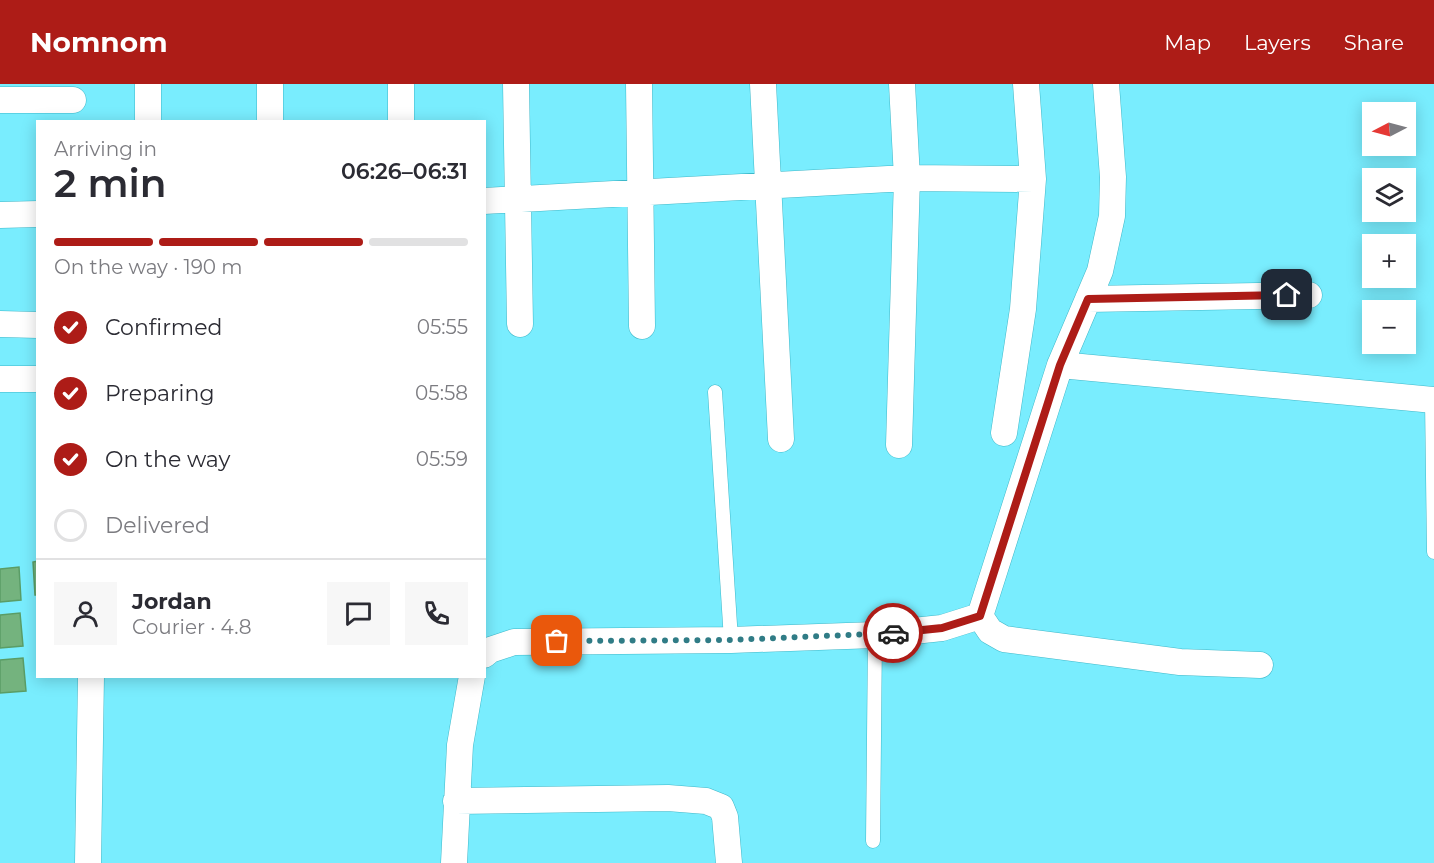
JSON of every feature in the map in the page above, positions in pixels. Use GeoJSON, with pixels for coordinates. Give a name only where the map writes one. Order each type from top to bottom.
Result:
{"type":"FeatureCollection","features":[{"type":"Feature","properties":{"kind":"street"},"geometry":{"type":"LineString","coordinates":[[148,84],[148,120]]}},
{"type":"Feature","properties":{"kind":"street"},"geometry":{"type":"LineString","coordinates":[[270,84],[270,120]]}},
{"type":"Feature","properties":{"kind":"street"},"geometry":{"type":"LineString","coordinates":[[401,84],[401,120]]}},
{"type":"Feature","properties":{"kind":"street"},"geometry":{"type":"LineString","coordinates":[[516,84],[520,324]]}},
{"type":"Feature","properties":{"kind":"street"},"geometry":{"type":"LineString","coordinates":[[639,84],[642,326]]}},
{"type":"Feature","properties":{"kind":"street"},"geometry":{"type":"LineString","coordinates":[[763,84],[781,439]]}},
{"type":"Feature","properties":{"kind":"street"},"geometry":{"type":"LineString","coordinates":[[899,446],[907,178],[902,84]]}},
{"type":"Feature","properties":{"kind":"street"},"geometry":{"type":"LineString","coordinates":[[1004,433],[1023,309],[1033,179],[1026,84]]}},
{"type":"Feature","properties":{"kind":"street"},"geometry":{"type":"LineString","coordinates":[[980,616],[1060,365],[1100,271],[1112,216],[1113,177],[1106,84]]}},
{"type":"Feature","properties":{"kind":"street"},"geometry":{"type":"LineString","coordinates":[[0,100],[72,100]]}},
{"type":"Feature","properties":{"kind":"street"},"geometry":{"type":"LineString","coordinates":[[486,201],[907,178],[1033,179]]}},
{"type":"Feature","properties":{"kind":"street"},"geometry":{"type":"LineString","coordinates":[[0,215],[36,214]]}},
{"type":"Feature","properties":{"kind":"street"},"geometry":{"type":"LineString","coordinates":[[1088,299],[1309,295]]}},
{"type":"Feature","properties":{"kind":"street"},"geometry":{"type":"LineString","coordinates":[[0,324],[36,325]]}},
{"type":"Feature","properties":{"kind":"street"},"geometry":{"type":"LineString","coordinates":[[1060,365],[1433,400]]}},
{"type":"Feature","properties":{"kind":"street"},"geometry":{"type":"LineString","coordinates":[[0,379],[36,380]]}},
{"type":"Feature","properties":{"kind":"street"},"geometry":{"type":"LineString","coordinates":[[486,653],[514,642],[731,640],[874,635],[942,628],[980,616]]}},
{"type":"Feature","properties":{"kind":"street"},"geometry":{"type":"LineString","coordinates":[[980,616],[990,631],[1004,639],[1180,662],[1260,665]]}},
{"type":"Feature","properties":{"kind":"street"},"geometry":{"type":"LineString","coordinates":[[88,863],[92,678]]}},
{"type":"Feature","properties":{"kind":"street"},"geometry":{"type":"LineString","coordinates":[[454,863],[460,745],[472,678]]}},
{"type":"Feature","properties":{"kind":"street"},"geometry":{"type":"LineString","coordinates":[[456,801],[668,798],[706,801],[721,807],[725,817],[729,863]]}},
{"type":"Feature","properties":{"kind":"lane"},"geometry":{"type":"LineString","coordinates":[[715,392],[731,640]]}},
{"type":"Feature","properties":{"kind":"lane"},"geometry":{"type":"LineString","coordinates":[[1433,400],[1434,552]]}},
{"type":"Feature","properties":{"kind":"lane"},"geometry":{"type":"LineString","coordinates":[[873,840],[874,635]]}},
{"type":"Feature","properties":{"kind":"building"},"geometry":{"type":"Polygon","coordinates":[[[36,561],[36,595],[35,595],[33,562],[36,561]]]}},
{"type":"Feature","properties":{"kind":"building"},"geometry":{"type":"Polygon","coordinates":[[[19,567],[21,600],[0,602],[0,569],[19,567]]]}},
{"type":"Feature","properties":{"kind":"building"},"geometry":{"type":"Polygon","coordinates":[[[20,613],[23,646],[0,648],[0,615],[20,613]]]}},
{"type":"Feature","properties":{"kind":"building"},"geometry":{"type":"Polygon","coordinates":[[[23,658],[26,691],[0,693],[0,660],[23,658]]]}},
{"type":"Feature","properties":{"kind":"way so far"},"geometry":{"type":"LineString","coordinates":[[557,641],[731,640],[893,633]]}},
{"type":"Feature","properties":{"kind":"route"},"geometry":{"type":"LineString","coordinates":[[893,633],[942,628],[980,616],[1060,365],[1088,299],[1287,295]]}}]}
